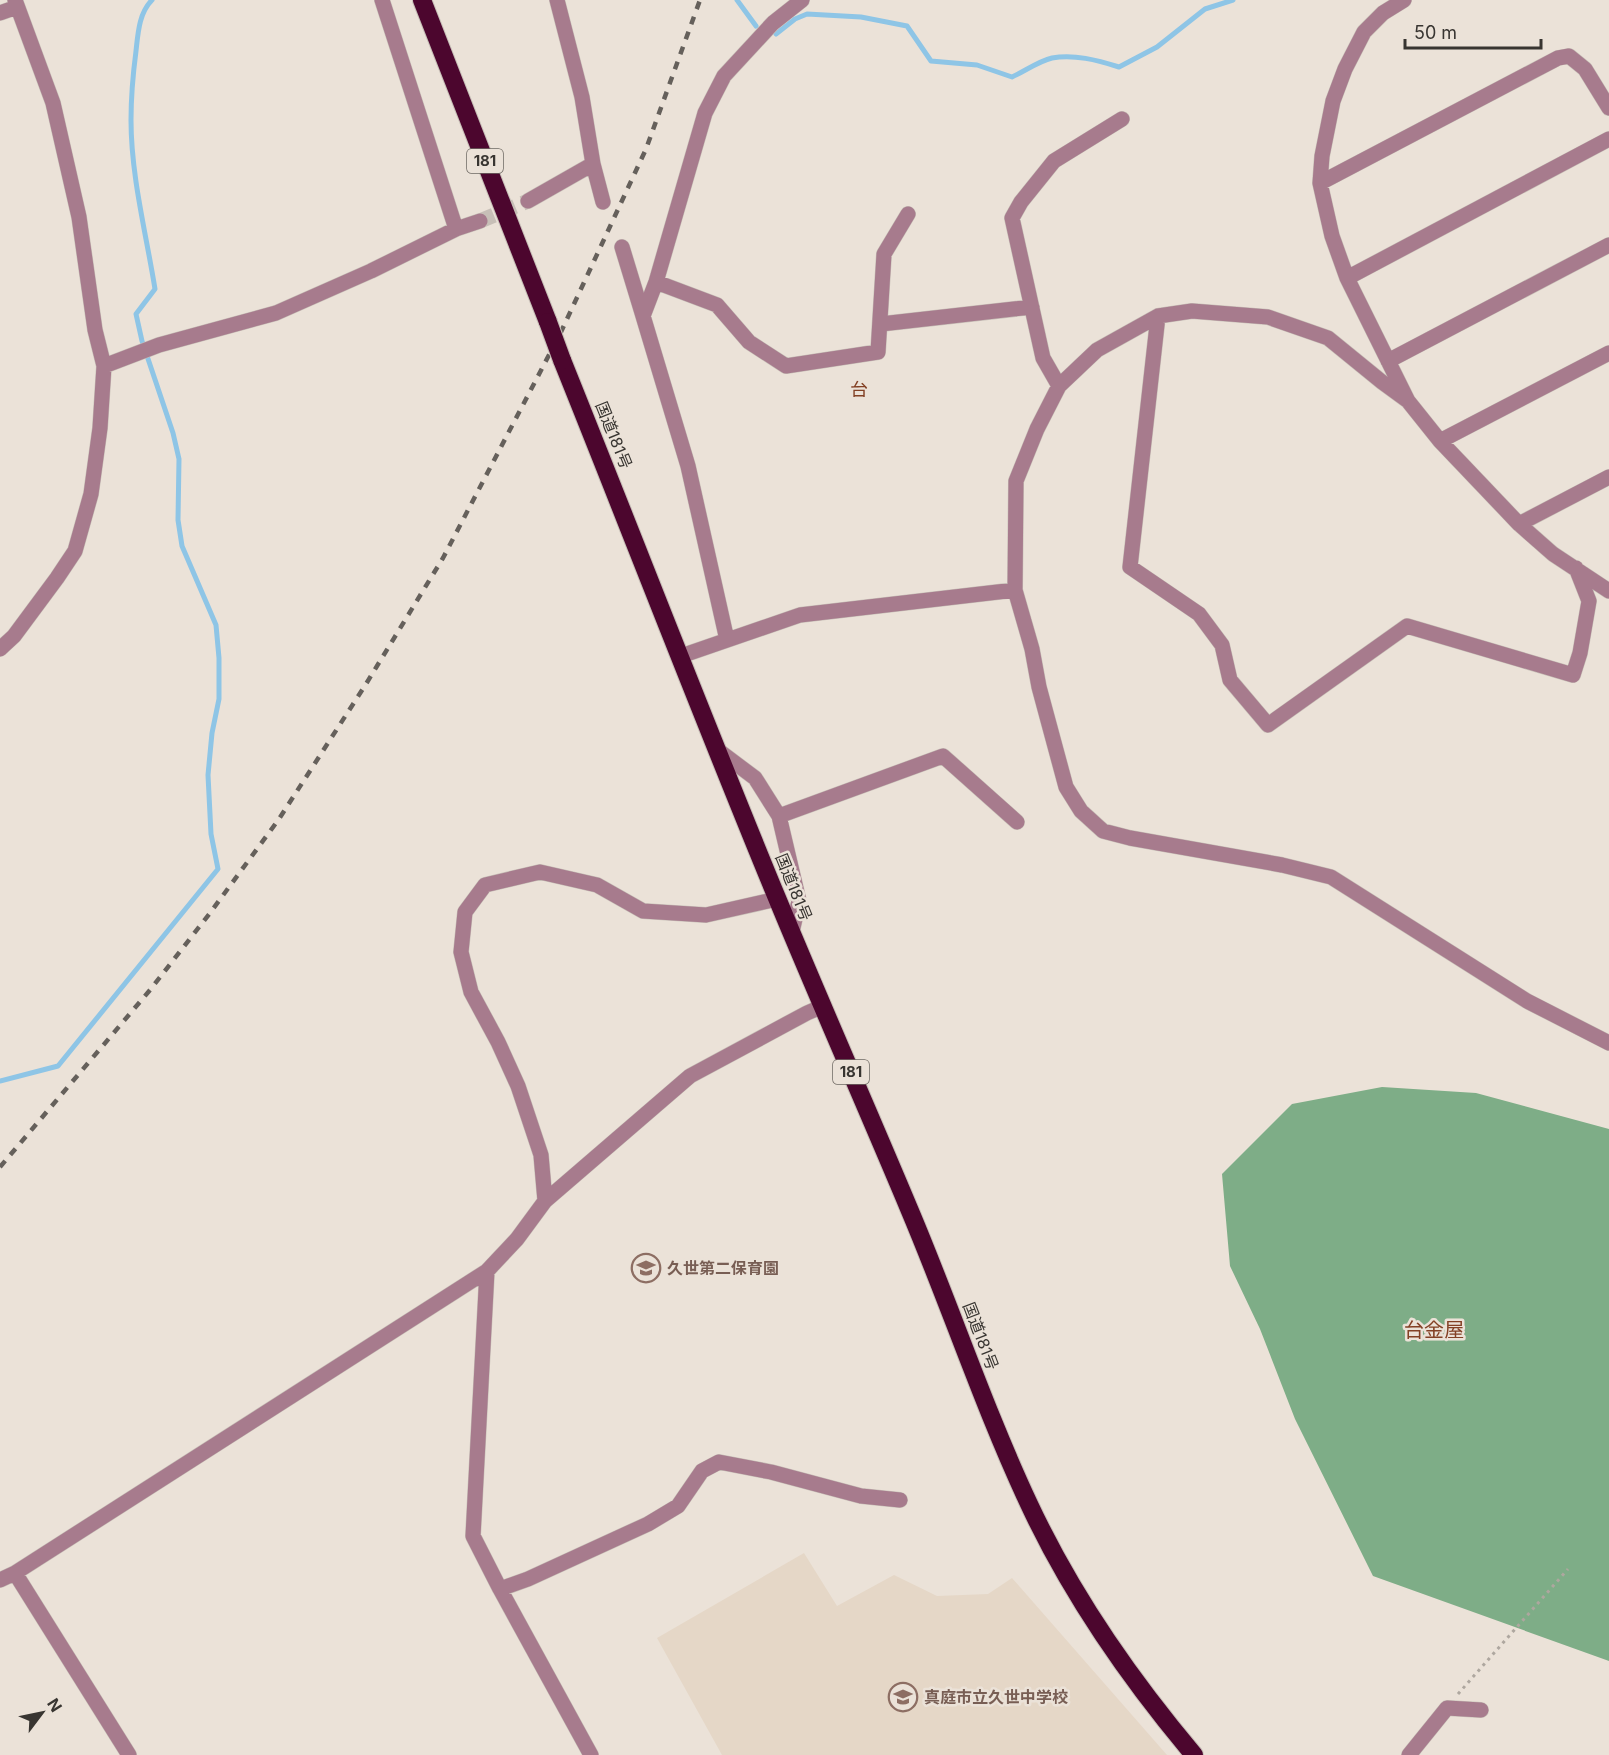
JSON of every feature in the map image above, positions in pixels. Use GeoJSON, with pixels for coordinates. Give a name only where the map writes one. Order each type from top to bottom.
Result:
{"type":"FeatureCollection","features":[{"type":"Feature","properties":{"kind":"highway","name":"国道181号"},"geometry":{"type":"LineString","coordinates":[[422,0],[562,360],[777,899],[934,1268],[996,1428],[1030,1506],[1074,1589],[1163,1719],[1194,1755]]}},
{"type":"Feature","properties":{"kind":"street"},"geometry":{"type":"LineString","coordinates":[[382,0],[456,230]]}},
{"type":"Feature","properties":{"kind":"street"},"geometry":{"type":"LineString","coordinates":[[556,0],[582,97],[593,164],[603,202]]}},
{"type":"Feature","properties":{"kind":"street"},"geometry":{"type":"LineString","coordinates":[[643,316],[656,282],[705,113],[724,76],[773,23],[802,0]]}},
{"type":"Feature","properties":{"kind":"street"},"geometry":{"type":"LineString","coordinates":[[1404,0],[1383,13],[1364,32],[1345,69],[1333,101],[1322,156],[1320,183],[1332,236],[1347,278],[1408,401],[1440,441],[1519,524],[1553,554],[1606,585]]}},
{"type":"Feature","properties":{"kind":"street"},"geometry":{"type":"LineString","coordinates":[[0,13],[16,4],[53,103],[79,217],[95,330],[104,366],[91,494],[75,551],[14,636],[0,649]]}},
{"type":"Feature","properties":{"kind":"street"},"geometry":{"type":"LineString","coordinates":[[1320,183],[1558,58],[1569,56],[1585,69],[1609,108]]}},
{"type":"Feature","properties":{"kind":"street"},"geometry":{"type":"LineString","coordinates":[[1059,386],[1043,357],[1012,218],[1021,202],[1054,161],[1122,119]]}},
{"type":"Feature","properties":{"kind":"street"},"geometry":{"type":"LineString","coordinates":[[1347,278],[1609,139]]}},
{"type":"Feature","properties":{"kind":"street"},"geometry":{"type":"LineString","coordinates":[[528,201],[593,164]]}},
{"type":"Feature","properties":{"kind":"street"},"geometry":{"type":"LineString","coordinates":[[656,282],[717,304],[749,342],[786,366],[878,352],[884,254],[908,213]]}},
{"type":"Feature","properties":{"kind":"street"},"geometry":{"type":"LineString","coordinates":[[104,366],[159,345],[276,313],[480,221]]}},
{"type":"Feature","properties":{"kind":"street"},"geometry":{"type":"LineString","coordinates":[[1388,362],[1609,245]]}},
{"type":"Feature","properties":{"kind":"street"},"geometry":{"type":"LineString","coordinates":[[622,247],[688,466],[727,640]]}},
{"type":"Feature","properties":{"kind":"street"},"geometry":{"type":"LineString","coordinates":[[881,324],[1032,307]]}},
{"type":"Feature","properties":{"kind":"street"},"geometry":{"type":"LineString","coordinates":[[1408,401],[1328,338],[1268,317],[1192,311],[1158,316],[1097,350],[1059,386],[1037,429],[1016,481],[1015,590],[1066,787],[1081,811],[1103,831],[1331,877],[1527,1001],[1609,1043]]}},
{"type":"Feature","properties":{"kind":"street"},"geometry":{"type":"LineString","coordinates":[[1158,316],[1130,567],[1199,614],[1222,645],[1230,680],[1268,724],[1407,626],[1573,675],[1580,653],[1589,602],[1576,568]]}},
{"type":"Feature","properties":{"kind":"street"},"geometry":{"type":"LineString","coordinates":[[1440,441],[1609,352]]}},
{"type":"Feature","properties":{"kind":"street"},"geometry":{"type":"LineString","coordinates":[[1519,524],[1609,477]]}},
{"type":"Feature","properties":{"kind":"street"},"geometry":{"type":"LineString","coordinates":[[681,656],[800,615],[1015,590]]}},
{"type":"Feature","properties":{"kind":"street"},"geometry":{"type":"LineString","coordinates":[[719,751],[755,778],[779,816],[799,901],[792,932]]}},
{"type":"Feature","properties":{"kind":"street"},"geometry":{"type":"LineString","coordinates":[[779,816],[943,756],[1017,822]]}},
{"type":"Feature","properties":{"kind":"street"},"geometry":{"type":"LineString","coordinates":[[545,1201],[541,1155],[518,1086],[471,992],[461,952],[465,912],[485,885],[540,872],[597,885],[643,911],[706,915],[777,899]]}},
{"type":"Feature","properties":{"kind":"street"},"geometry":{"type":"LineString","coordinates":[[0,1580],[15,1573],[487,1271],[517,1239],[545,1201],[690,1076],[823,1006]]}},
{"type":"Feature","properties":{"kind":"street"},"geometry":{"type":"LineString","coordinates":[[487,1271],[473,1536],[591,1755]]}},
{"type":"Feature","properties":{"kind":"street"},"geometry":{"type":"LineString","coordinates":[[500,1589],[528,1579],[648,1524],[678,1506],[702,1471],[719,1462],[771,1472],[861,1496],[900,1500]]}},
{"type":"Feature","properties":{"kind":"street"},"geometry":{"type":"LineString","coordinates":[[15,1573],[129,1755]]}},
{"type":"Feature","properties":{"kind":"street"},"geometry":{"type":"LineString","coordinates":[[1409,1755],[1447,1708],[1481,1710]]}},
{"type":"Feature","properties":{"kind":"path"},"geometry":{"type":"LineString","coordinates":[[1464,1685],[1568,1569]]}},
{"type":"Feature","properties":{"kind":"shaded area","name":"真庭市立久世中学校"},"geometry":{"type":"Polygon","coordinates":[[[804,1553],[837,1606],[894,1575],[937,1596],[988,1594],[1012,1578],[1167,1755],[722,1755],[657,1638],[804,1553]]]}},
{"type":"Feature","properties":{"kind":"green space"},"geometry":{"type":"Polygon","coordinates":[[[1382,1087],[1476,1093],[1609,1129],[1609,1661],[1373,1576],[1295,1419],[1260,1329],[1230,1266],[1222,1174],[1292,1104],[1382,1087]]]}},
{"type":"Feature","properties":{"kind":"waterway"},"geometry":{"type":"LineString","coordinates":[[0,1081],[58,1066],[218,869],[211,834],[208,775],[212,733],[219,699],[216,625],[182,546],[178,520],[179,459],[173,433],[142,341],[136,314],[155,289],[133,162],[131,120],[132,86],[139,30],[144,11],[152,0]]}},
{"type":"Feature","properties":{"kind":"waterway"},"geometry":{"type":"LineString","coordinates":[[737,0],[756,26]]}},
{"type":"Feature","properties":{"kind":"waterway"},"geometry":{"type":"LineString","coordinates":[[776,34],[795,19],[807,14],[861,17],[907,26],[931,61],[977,65],[1012,77],[1042,61],[1060,57],[1086,58],[1119,67],[1157,47],[1205,9],[1233,0]]}},
{"type":"Feature","properties":{"kind":"tunnel"},"geometry":{"type":"LineString","coordinates":[[480,221],[528,201]]}},
{"type":"Feature","properties":{"kind":"railway"},"geometry":{"type":"LineString","coordinates":[[0,1167],[150,990],[279,819],[366,684],[443,558],[561,332],[646,149],[700,0]]}},
{"type":"Feature","properties":{"kind":"place","name":"久世第二保育園"},"geometry":{"type":"Point","coordinates":[646,1268]}},
{"type":"Feature","properties":{"kind":"place","name":"真庭市立久世中学校"},"geometry":{"type":"Point","coordinates":[903,1697]}},
{"type":"Feature","properties":{"kind":"district","name":"台"},"geometry":{"type":"Point","coordinates":[859,390]}},
{"type":"Feature","properties":{"kind":"district","name":"台金屋"},"geometry":{"type":"Point","coordinates":[1434,1330]}}]}
